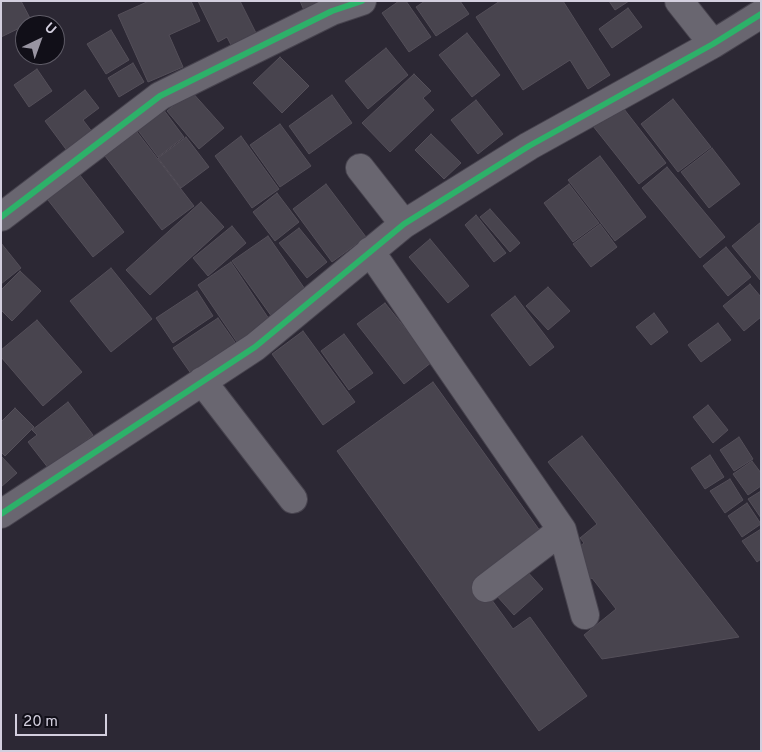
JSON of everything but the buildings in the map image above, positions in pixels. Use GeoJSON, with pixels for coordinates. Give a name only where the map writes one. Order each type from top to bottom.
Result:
{"type":"FeatureCollection","features":[{"type":"Feature","properties":{"kind":"street"},"geometry":{"type":"LineString","coordinates":[[1,217],[160,96],[332,11],[362,1]]}},
{"type":"Feature","properties":{"kind":"street"},"geometry":{"type":"LineString","coordinates":[[679,1],[713,44]]}},
{"type":"Feature","properties":{"kind":"street"},"geometry":{"type":"LineString","coordinates":[[1,514],[255,346],[404,224],[528,146],[713,44],[761,14]]}},
{"type":"Feature","properties":{"kind":"street"},"geometry":{"type":"LineString","coordinates":[[360,168],[404,224]]}},
{"type":"Feature","properties":{"kind":"street"},"geometry":{"type":"LineString","coordinates":[[370,251],[562,530],[585,616]]}},
{"type":"Feature","properties":{"kind":"street"},"geometry":{"type":"LineString","coordinates":[[202,381],[293,499]]}},
{"type":"Feature","properties":{"kind":"street"},"geometry":{"type":"LineString","coordinates":[[486,588],[562,530]]}},
{"type":"Feature","properties":{"kind":"cycle path"},"geometry":{"type":"LineString","coordinates":[[1,217],[160,96],[332,11],[362,1]]}},
{"type":"Feature","properties":{"kind":"cycle path"},"geometry":{"type":"LineString","coordinates":[[1,514],[255,347],[404,224],[529,146],[713,44],[761,14]]}}]}
